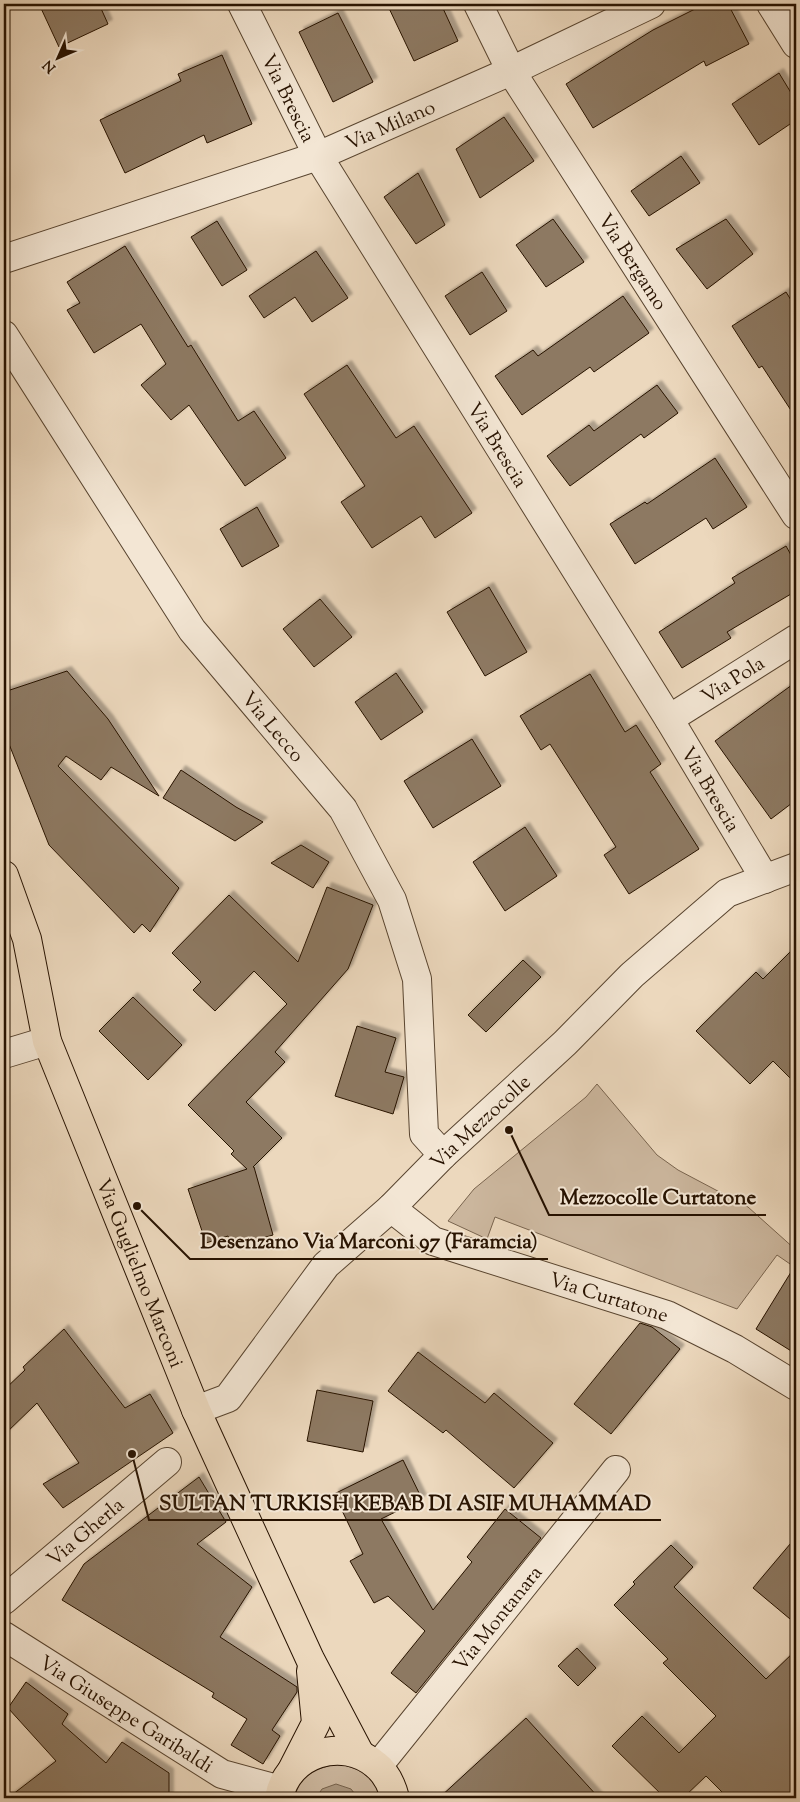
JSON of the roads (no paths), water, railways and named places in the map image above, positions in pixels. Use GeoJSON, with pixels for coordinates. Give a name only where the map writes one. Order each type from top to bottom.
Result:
{"type":"FeatureCollection","features":[{"type":"Feature","properties":{"kind":"main road","name":"Via Guglielmo Marconi"},"geometry":{"type":"LineString","coordinates":[[4,875],[27,939],[47,1041],[196,1410],[310,1660],[369,1760],[386,1776],[395,1798]]}},
{"type":"Feature","properties":{"kind":"main road","name":"Via Guglielmo Marconi"},"geometry":{"type":"LineString","coordinates":[[284,1786],[316,1723],[310,1660]]}},
{"type":"Feature","properties":{"kind":"main road"},"geometry":{"type":"LineString","coordinates":[[284,1786],[306,1758],[323,1751],[342,1750],[369,1760]]}},
{"type":"Feature","properties":{"kind":"street","name":"Via Brescia"},"geometry":{"type":"LineString","coordinates":[[242,4],[318,156],[669,719],[766,880]]}},
{"type":"Feature","properties":{"kind":"street","name":"Via Bergamo"},"geometry":{"type":"LineString","coordinates":[[478,4],[511,71],[796,514]]}},
{"type":"Feature","properties":{"kind":"street","name":"Via Milano"},"geometry":{"type":"LineString","coordinates":[[4,259],[318,156],[511,71],[651,4]]}},
{"type":"Feature","properties":{"kind":"street"},"geometry":{"type":"LineString","coordinates":[[771,4],[796,44]]}},
{"type":"Feature","properties":{"kind":"street","name":"Via Lecco"},"geometry":{"type":"LineString","coordinates":[[4,335],[192,630],[343,809],[388,892],[417,979],[424,1134],[443,1154]]}},
{"type":"Feature","properties":{"kind":"street","name":"Via Pola"},"geometry":{"type":"LineString","coordinates":[[669,719],[796,639]]}},
{"type":"Feature","properties":{"kind":"street","name":"Via Mezzocolle"},"geometry":{"type":"LineString","coordinates":[[196,1410],[228,1398],[326,1265],[391,1208],[443,1154],[565,1043],[632,975],[727,893],[766,880],[796,867]]}},
{"type":"Feature","properties":{"kind":"street"},"geometry":{"type":"LineString","coordinates":[[4,1054],[47,1041]]}},
{"type":"Feature","properties":{"kind":"street","name":"Via Curtatone"},"geometry":{"type":"LineString","coordinates":[[391,1208],[433,1241],[667,1315],[734,1348],[796,1386]]}},
{"type":"Feature","properties":{"kind":"street","name":"Via Gherla"},"geometry":{"type":"LineString","coordinates":[[4,1600],[167,1462]]}},
{"type":"Feature","properties":{"kind":"street","name":"Via Montanara"},"geometry":{"type":"LineString","coordinates":[[369,1760],[616,1470]]}},
{"type":"Feature","properties":{"kind":"street","name":"Via Giuseppe Garibaldi"},"geometry":{"type":"LineString","coordinates":[[4,1636],[222,1774],[284,1786]]}},
{"type":"Feature","properties":{"kind":"place","name":"Mezzocolle Curtatone"},"geometry":{"type":"Point","coordinates":[509,1130]}},
{"type":"Feature","properties":{"kind":"place","name":"Desenzano Via Marconi 97 (Faramcia)"},"geometry":{"type":"Point","coordinates":[137,1206]}},
{"type":"Feature","properties":{"kind":"place","name":"SULTAN TURKISH KEBAB DI ASIF MUHAMMAD"},"geometry":{"type":"Point","coordinates":[132,1454]}}]}
